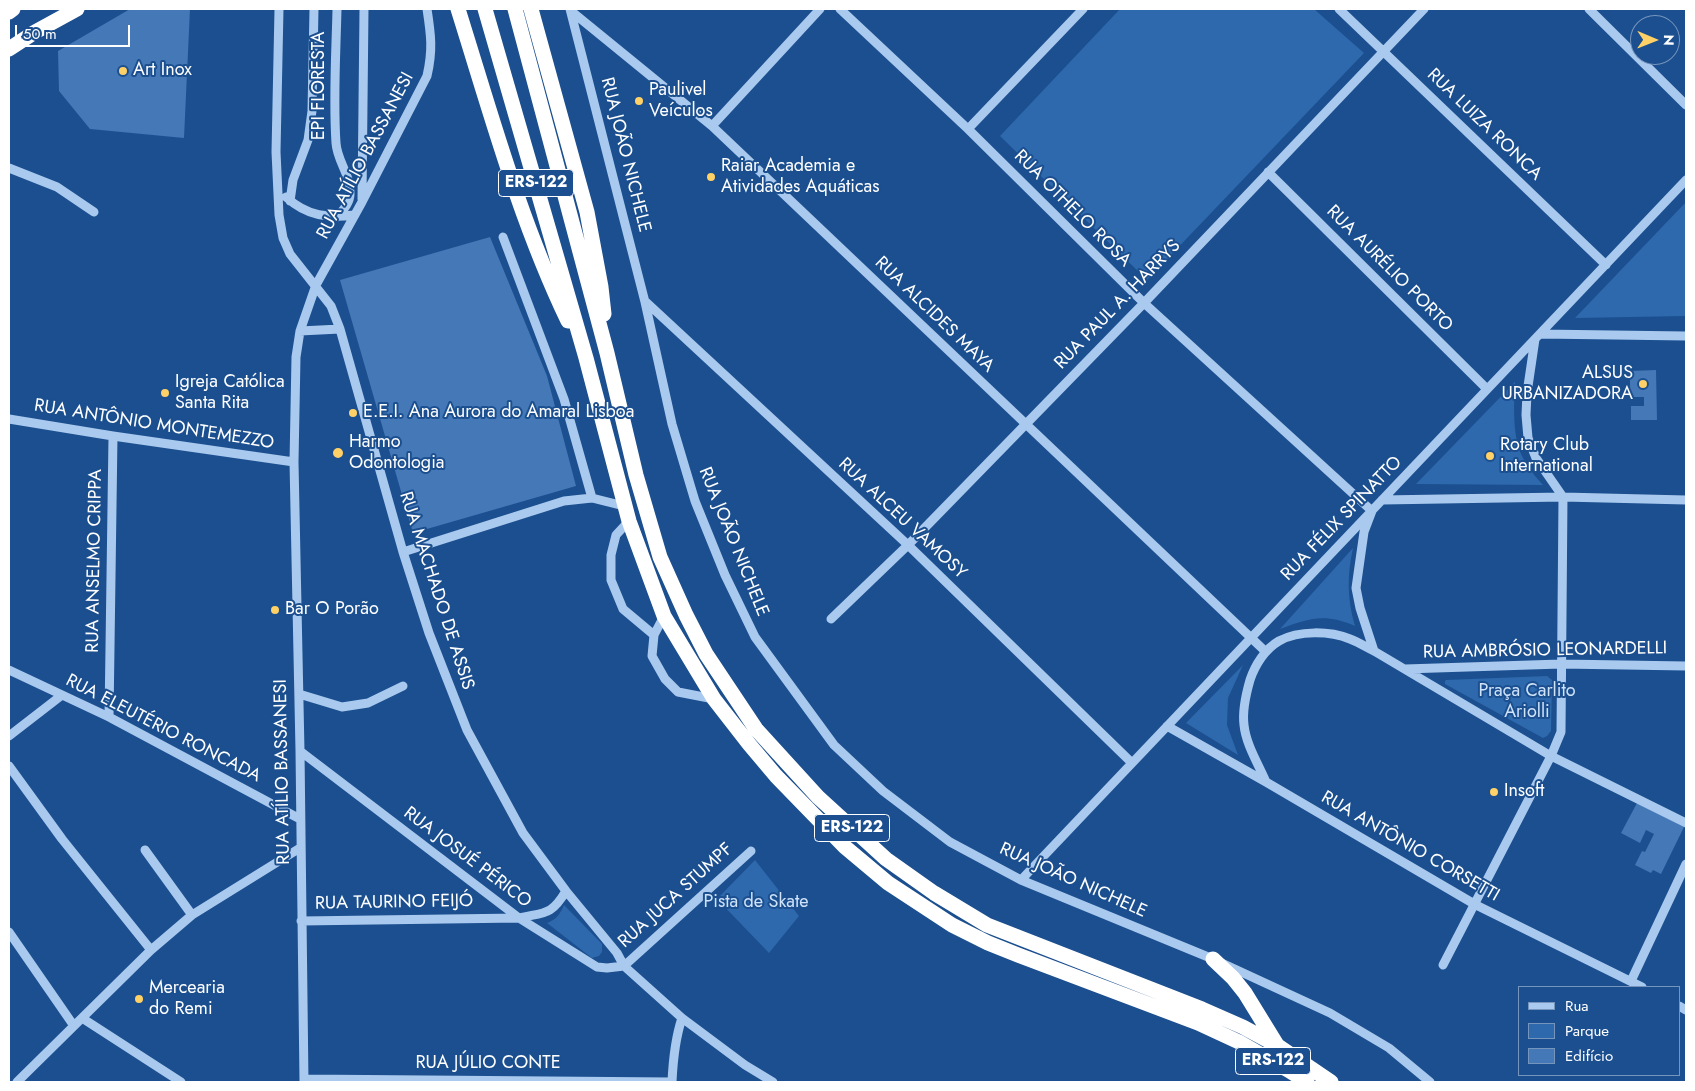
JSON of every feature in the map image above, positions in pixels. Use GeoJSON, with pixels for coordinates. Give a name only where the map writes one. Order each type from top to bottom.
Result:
{"type":"FeatureCollection","features":[{"type":"Feature","properties":{"kind":"highway"},"geometry":{"type":"LineString","coordinates":[[9,12],[13,9]]}},
{"type":"Feature","properties":{"kind":"highway"},"geometry":{"type":"LineString","coordinates":[[9,50],[35,32],[78,9]]}},
{"type":"Feature","properties":{"kind":"highway"},"geometry":{"type":"LineString","coordinates":[[458,9],[528,228],[550,284],[586,358]]}},
{"type":"Feature","properties":{"kind":"highway","name":"ERS-122"},"geometry":{"type":"LineString","coordinates":[[485,9],[586,358],[628,521],[664,616],[714,699],[748,744],[776,776],[845,847],[888,882],[952,925],[988,943],[1198,1024],[1239,1042],[1307,1082]]}},
{"type":"Feature","properties":{"kind":"highway","name":"ERS-122"},"geometry":{"type":"LineString","coordinates":[[515,9],[607,353],[636,476],[657,548],[686,615],[706,654],[756,729],[818,797],[886,859],[934,893],[987,925],[1202,1009],[1242,1027],[1278,1046],[1331,1082]]}},
{"type":"Feature","properties":{"kind":"highway"},"geometry":{"type":"LineString","coordinates":[[531,9],[587,212],[601,288],[607,353]]}},
{"type":"Feature","properties":{"kind":"highway"},"geometry":{"type":"LineString","coordinates":[[1213,959],[1233,978],[1245,993],[1278,1046]]}},
{"type":"Feature","properties":{"kind":"street","name":"RUA MACHADO DE ASSIS"},"geometry":{"type":"LineString","coordinates":[[279,9],[276,152],[279,214],[283,238],[290,254],[331,306],[340,329],[402,552],[429,633],[467,730],[523,833],[566,891],[611,945],[624,966],[682,1018],[773,1082]]}},
{"type":"Feature","properties":{"kind":"street","name":"EPI FLORESTA"},"geometry":{"type":"LineString","coordinates":[[290,201],[294,180],[308,140],[312,111],[314,9]]}},
{"type":"Feature","properties":{"kind":"street","name":"EPI FLORESTA"},"geometry":{"type":"LineString","coordinates":[[337,9],[336,145],[339,158],[349,180],[350,193],[350,200],[337,217]]}},
{"type":"Feature","properties":{"kind":"street"},"geometry":{"type":"LineString","coordinates":[[362,202],[364,9]]}},
{"type":"Feature","properties":{"kind":"street","name":"RUA ATÍLIO BASSANESI"},"geometry":{"type":"LineString","coordinates":[[304,1081],[294,462],[296,358],[300,331],[316,285],[362,202],[427,76],[432,58],[432,42],[427,9]]}},
{"type":"Feature","properties":{"kind":"street"},"geometry":{"type":"LineString","coordinates":[[712,126],[820,9]]}},
{"type":"Feature","properties":{"kind":"street","name":"RUA OTHELO ROSA"},"geometry":{"type":"LineString","coordinates":[[840,9],[968,129],[1144,303],[1372,511]]}},
{"type":"Feature","properties":{"kind":"street"},"geometry":{"type":"LineString","coordinates":[[968,129],[1083,9]]}},
{"type":"Feature","properties":{"kind":"street","name":"RUA LUIZA RONCA"},"geometry":{"type":"LineString","coordinates":[[1339,9],[1606,265]]}},
{"type":"Feature","properties":{"kind":"street","name":"RUA PAUL A. HARRYS"},"geometry":{"type":"LineString","coordinates":[[831,619],[908,545],[1144,303],[1424,9]]}},
{"type":"Feature","properties":{"kind":"street"},"geometry":{"type":"LineString","coordinates":[[1589,9],[1686,104]]}},
{"type":"Feature","properties":{"kind":"street","name":"RUA ALCIDES MAYA"},"geometry":{"type":"LineString","coordinates":[[571,10],[712,126],[1266,652]]}},
{"type":"Feature","properties":{"kind":"street","name":"RUA JOÃO NICHELE"},"geometry":{"type":"LineString","coordinates":[[571,10],[645,302],[672,424],[695,501],[725,575],[756,637],[834,745],[883,791],[950,842],[1021,880],[1213,959],[1330,1013],[1389,1048],[1430,1082]]}},
{"type":"Feature","properties":{"kind":"street"},"geometry":{"type":"LineString","coordinates":[[9,168],[58,187],[94,212]]}},
{"type":"Feature","properties":{"kind":"street","name":"RUA AURÉLIO PORTO"},"geometry":{"type":"LineString","coordinates":[[1268,172],[1487,389]]}},
{"type":"Feature","properties":{"kind":"street","name":"RUA FÉLIX SPINATTO"},"geometry":{"type":"LineString","coordinates":[[1021,880],[1686,180]]}},
{"type":"Feature","properties":{"kind":"street"},"geometry":{"type":"LineString","coordinates":[[278,190],[290,201],[313,214],[325,217],[355,215]]}},
{"type":"Feature","properties":{"kind":"street"},"geometry":{"type":"LineString","coordinates":[[503,237],[564,399],[592,498]]}},
{"type":"Feature","properties":{"kind":"street","name":"RUA ALCEU VAMOSY"},"geometry":{"type":"LineString","coordinates":[[645,302],[908,545],[1132,763]]}},
{"type":"Feature","properties":{"kind":"street"},"geometry":{"type":"LineString","coordinates":[[300,331],[340,329]]}},
{"type":"Feature","properties":{"kind":"street"},"geometry":{"type":"LineString","coordinates":[[1443,965],[1476,905],[1551,756],[1561,732],[1563,497],[1536,458],[1528,438],[1526,415],[1527,393],[1538,336],[1686,336]]}},
{"type":"Feature","properties":{"kind":"street","name":"RUA ANTÔNIO MONTEMEZZO"},"geometry":{"type":"LineString","coordinates":[[9,419],[294,462]]}},
{"type":"Feature","properties":{"kind":"street","name":"RUA ANSELMO CRIPPA"},"geometry":{"type":"LineString","coordinates":[[109,716],[113,436]]}},
{"type":"Feature","properties":{"kind":"street"},"geometry":{"type":"LineString","coordinates":[[1382,500],[1563,497],[1686,500]]}},
{"type":"Feature","properties":{"kind":"street"},"geometry":{"type":"LineString","coordinates":[[402,552],[564,501],[592,498],[624,506]]}},
{"type":"Feature","properties":{"kind":"street"},"geometry":{"type":"LineString","coordinates":[[1372,511],[1364,532],[1356,588],[1360,608],[1374,651]]}},
{"type":"Feature","properties":{"kind":"street"},"geometry":{"type":"LineString","coordinates":[[628,521],[616,535],[611,555],[611,580],[623,609],[654,635]]}},
{"type":"Feature","properties":{"kind":"street"},"geometry":{"type":"LineString","coordinates":[[664,616],[654,635],[652,656],[665,679],[678,692],[714,699]]}},
{"type":"Feature","properties":{"kind":"street"},"geometry":{"type":"LineString","coordinates":[[1266,782],[1244,726],[1245,696],[1253,670],[1266,652],[1280,641],[1301,634],[1327,634],[1349,638],[1374,651],[1551,756],[1686,823]]}},
{"type":"Feature","properties":{"kind":"street","name":"RUA AMBRÓSIO LEONARDELLI"},"geometry":{"type":"LineString","coordinates":[[1405,669],[1561,664],[1686,666]]}},
{"type":"Feature","properties":{"kind":"street","name":"RUA ELEUTÉRIO RONCADA"},"geometry":{"type":"LineString","coordinates":[[9,670],[109,716],[300,819]]}},
{"type":"Feature","properties":{"kind":"street"},"geometry":{"type":"LineString","coordinates":[[299,694],[342,707],[368,702],[403,686]]}},
{"type":"Feature","properties":{"kind":"street"},"geometry":{"type":"LineString","coordinates":[[9,736],[62,694]]}},
{"type":"Feature","properties":{"kind":"street","name":"RUA ANTÔNIO CORSETTI"},"geometry":{"type":"LineString","coordinates":[[1167,726],[1476,905],[1640,986]]}},
{"type":"Feature","properties":{"kind":"street","name":"RUA JOSUÉ PÉRICO"},"geometry":{"type":"LineString","coordinates":[[300,752],[519,918],[597,967],[624,966]]}},
{"type":"Feature","properties":{"kind":"street"},"geometry":{"type":"LineString","coordinates":[[9,766],[62,839],[151,950]]}},
{"type":"Feature","properties":{"kind":"street"},"geometry":{"type":"LineString","coordinates":[[17,1082],[151,950],[192,915],[300,848]]}},
{"type":"Feature","properties":{"kind":"street"},"geometry":{"type":"LineString","coordinates":[[145,850],[192,915]]}},
{"type":"Feature","properties":{"kind":"street","name":"RUA JUCA STUMPF"},"geometry":{"type":"LineString","coordinates":[[624,966],[751,850]]}},
{"type":"Feature","properties":{"kind":"street"},"geometry":{"type":"LineString","coordinates":[[1631,981],[1686,864]]}},
{"type":"Feature","properties":{"kind":"street","name":"RUA TAURINO FEIJÓ"},"geometry":{"type":"LineString","coordinates":[[301,921],[519,918],[551,911],[566,891]]}},
{"type":"Feature","properties":{"kind":"street"},"geometry":{"type":"LineString","coordinates":[[9,932],[74,1026]]}},
{"type":"Feature","properties":{"kind":"street"},"geometry":{"type":"LineString","coordinates":[[82,1018],[167,1079],[181,1082]]}},
{"type":"Feature","properties":{"kind":"street"},"geometry":{"type":"LineString","coordinates":[[672,1082],[676,1035],[682,1018]]}},
{"type":"Feature","properties":{"kind":"street","name":"RUA JÚLIO CONTE"},"geometry":{"type":"LineString","coordinates":[[304,1081],[672,1082]]}},
{"type":"Feature","properties":{"kind":"green space"},"geometry":{"type":"Polygon","coordinates":[[[1120,9],[1314,9],[1364,53],[1147,280],[1000,136],[1120,9]]]}},
{"type":"Feature","properties":{"kind":"green space"},"geometry":{"type":"Polygon","coordinates":[[[1686,202],[1686,316],[1575,318],[1686,202]]]}},
{"type":"Feature","properties":{"kind":"green space"},"geometry":{"type":"Polygon","coordinates":[[[1515,382],[1514,420],[1519,448],[1526,464],[1543,485],[1416,484],[1515,382]]]}},
{"type":"Feature","properties":{"kind":"green space"},"geometry":{"type":"Polygon","coordinates":[[[1353,548],[1349,587],[1350,606],[1355,626],[1335,619],[1318,618],[1280,629],[1353,548]]]}},
{"type":"Feature","properties":{"kind":"green space"},"geometry":{"type":"Polygon","coordinates":[[[1243,665],[1228,698],[1227,725],[1238,755],[1186,723],[1243,665]]]}},
{"type":"Feature","properties":{"kind":"green space","name":"Praça Carlito Ariolli"},"geometry":{"type":"Polygon","coordinates":[[[1547,676],[1552,680],[1551,731],[1543,738],[1445,684],[1446,680],[1547,676]]]}},
{"type":"Feature","properties":{"kind":"green space","name":"Pista de Skate"},"geometry":{"type":"Polygon","coordinates":[[[755,860],[799,916],[769,953],[717,899],[755,860]]]}},
{"type":"Feature","properties":{"kind":"green space"},"geometry":{"type":"Polygon","coordinates":[[[564,905],[602,944],[602,952],[599,956],[592,958],[547,923],[558,916],[564,905]]]}},
{"type":"Feature","properties":{"kind":"building","name":"Art Inox"},"geometry":{"type":"Polygon","coordinates":[[[130,9],[190,9],[184,138],[90,129],[59,91],[58,51],[130,9]]]}},
{"type":"Feature","properties":{"kind":"building"},"geometry":{"type":"Polygon","coordinates":[[[490,237],[547,376],[576,486],[413,533],[340,280],[490,237]]]}},
{"type":"Feature","properties":{"kind":"building","name":"ALSUS URBANIZADORA"},"geometry":{"type":"Polygon","coordinates":[[[1656,370],[1657,420],[1631,420],[1631,406],[1644,406],[1644,397],[1630,397],[1630,371],[1656,370]]]}},
{"type":"Feature","properties":{"kind":"building"},"geometry":{"type":"Polygon","coordinates":[[[1637,803],[1684,827],[1661,874],[1653,870],[1651,873],[1635,865],[1642,851],[1645,852],[1654,834],[1646,830],[1640,843],[1621,833],[1637,803]]]}},
{"type":"Feature","properties":{"kind":"place","name":"Art Inox"},"geometry":{"type":"Point","coordinates":[123,71]}},
{"type":"Feature","properties":{"kind":"place","name":"Paulivel Veículos"},"geometry":{"type":"Point","coordinates":[639,101]}},
{"type":"Feature","properties":{"kind":"place","name":"Raiar Academia e Atividades Aquáticas"},"geometry":{"type":"Point","coordinates":[711,177]}},
{"type":"Feature","properties":{"kind":"place","name":"ALSUS URBANIZADORA"},"geometry":{"type":"Point","coordinates":[1643,384]}},
{"type":"Feature","properties":{"kind":"place","name":"Igreja Católica Santa Rita"},"geometry":{"type":"Point","coordinates":[165,393]}},
{"type":"Feature","properties":{"kind":"place","name":"E.E.I. Ana Aurora do Amaral Lisboa"},"geometry":{"type":"Point","coordinates":[353,413]}},
{"type":"Feature","properties":{"kind":"place","name":"Harmo Odontologia"},"geometry":{"type":"Point","coordinates":[338,453]}},
{"type":"Feature","properties":{"kind":"place","name":"Rotary Club International"},"geometry":{"type":"Point","coordinates":[1490,456]}},
{"type":"Feature","properties":{"kind":"place","name":"Bar O Porão"},"geometry":{"type":"Point","coordinates":[275,610]}},
{"type":"Feature","properties":{"kind":"place","name":"Insoft"},"geometry":{"type":"Point","coordinates":[1494,792]}},
{"type":"Feature","properties":{"kind":"place","name":"Mercearia do Remi"},"geometry":{"type":"Point","coordinates":[139,999]}}]}
